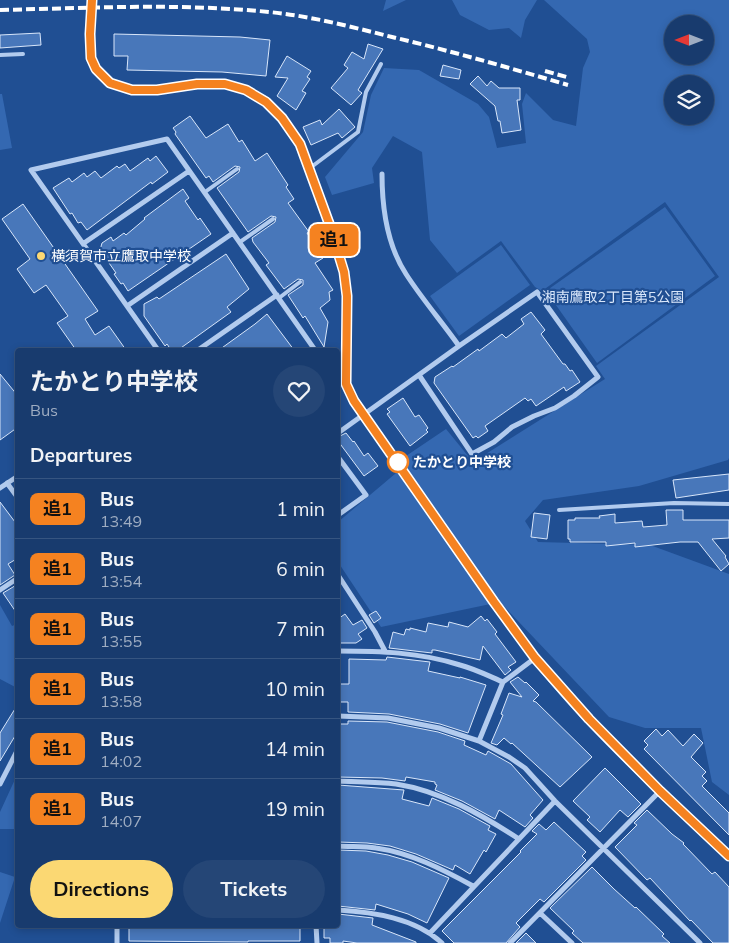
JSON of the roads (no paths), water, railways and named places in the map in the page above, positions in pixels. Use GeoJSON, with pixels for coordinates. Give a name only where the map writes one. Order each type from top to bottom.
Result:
{"type":"FeatureCollection","features":[{"type":"Feature","properties":{"kind":"street"},"geometry":{"type":"LineString","coordinates":[[92,0],[91,58],[96,69],[110,83],[132,90],[157,90],[197,84],[225,84],[246,90],[266,102],[282,118],[300,144],[310,168],[344,272],[347,296],[342,356],[346,384],[354,401],[400,466]]}},
{"type":"Feature","properties":{"kind":"street"},"geometry":{"type":"LineString","coordinates":[[157,348],[31,170],[167,139],[314,348]]}},
{"type":"Feature","properties":{"kind":"street"},"geometry":{"type":"LineString","coordinates":[[84,243],[189,171]]}},
{"type":"Feature","properties":{"kind":"street"},"geometry":{"type":"LineString","coordinates":[[382,174],[382,200],[393,247],[405,273],[459,346]]}},
{"type":"Feature","properties":{"kind":"street"},"geometry":{"type":"LineString","coordinates":[[127,306],[233,232]]}},
{"type":"Feature","properties":{"kind":"street"},"geometry":{"type":"LineString","coordinates":[[340,431],[364,413],[537,292],[598,377],[555,408],[512,427],[494,442],[472,454],[419,375]]}},
{"type":"Feature","properties":{"kind":"street"},"geometry":{"type":"LineString","coordinates":[[201,348],[278,296]]}},
{"type":"Feature","properties":{"kind":"street"},"geometry":{"type":"LineString","coordinates":[[340,460],[366,495],[340,514]]}},
{"type":"Feature","properties":{"kind":"street"},"geometry":{"type":"LineString","coordinates":[[0,488],[15,478]]}},
{"type":"Feature","properties":{"kind":"street"},"geometry":{"type":"LineString","coordinates":[[7,483],[15,494]]}},
{"type":"Feature","properties":{"kind":"street"},"geometry":{"type":"LineString","coordinates":[[340,578],[385,651]]}},
{"type":"Feature","properties":{"kind":"street"},"geometry":{"type":"LineString","coordinates":[[0,590],[15,580]]}},
{"type":"Feature","properties":{"kind":"street"},"geometry":{"type":"LineString","coordinates":[[494,602],[535,658],[589,719],[660,791],[729,856]]}},
{"type":"Feature","properties":{"kind":"street"},"geometry":{"type":"LineString","coordinates":[[340,651],[385,651],[419,654],[461,665],[503,682]]}},
{"type":"Feature","properties":{"kind":"street"},"geometry":{"type":"LineString","coordinates":[[479,741],[503,682],[535,658]]}},
{"type":"Feature","properties":{"kind":"street"},"geometry":{"type":"LineString","coordinates":[[340,716],[388,718],[439,728],[479,741],[525,768],[555,801],[700,943]]}},
{"type":"Feature","properties":{"kind":"street"},"geometry":{"type":"LineString","coordinates":[[0,784],[15,755]]}},
{"type":"Feature","properties":{"kind":"street"},"geometry":{"type":"LineString","coordinates":[[340,781],[396,784],[424,792],[482,815],[519,839]]}},
{"type":"Feature","properties":{"kind":"street"},"geometry":{"type":"LineString","coordinates":[[510,943],[660,791]]}},
{"type":"Feature","properties":{"kind":"street"},"geometry":{"type":"LineString","coordinates":[[430,933],[555,801]]}},
{"type":"Feature","properties":{"kind":"street"},"geometry":{"type":"LineString","coordinates":[[340,846],[376,848],[417,858],[473,886]]}},
{"type":"Feature","properties":{"kind":"street"},"geometry":{"type":"LineString","coordinates":[[340,910],[367,912],[401,921],[430,933],[442,943]]}},
{"type":"Feature","properties":{"kind":"street"},"geometry":{"type":"LineString","coordinates":[[540,913],[572,943]]}},
{"type":"Feature","properties":{"kind":"street"},"geometry":{"type":"LineString","coordinates":[[117,928],[117,943]]}},
{"type":"Feature","properties":{"kind":"street"},"geometry":{"type":"LineString","coordinates":[[316,928],[316,943]]}},
{"type":"Feature","properties":{"kind":"lane"},"geometry":{"type":"LineString","coordinates":[[0,55],[23,54]]}},
{"type":"Feature","properties":{"kind":"lane"},"geometry":{"type":"LineString","coordinates":[[310,168],[358,132],[366,92],[381,64]]}},
{"type":"Feature","properties":{"kind":"lane"},"geometry":{"type":"LineString","coordinates":[[205,192],[237,169]]}},
{"type":"Feature","properties":{"kind":"lane"},"geometry":{"type":"LineString","coordinates":[[240,242],[272,219]]}},
{"type":"Feature","properties":{"kind":"lane"},"geometry":{"type":"LineString","coordinates":[[278,296],[300,282]]}},
{"type":"Feature","properties":{"kind":"lane"},"geometry":{"type":"LineString","coordinates":[[559,510],[674,503],[729,504]]}},
{"type":"Feature","properties":{"kind":"tunnel"},"geometry":{"type":"LineString","coordinates":[[400,466],[494,603]]}},
{"type":"Feature","properties":{"kind":"railway"},"geometry":{"type":"LineString","coordinates":[[0,10],[169,7],[236,9],[285,14],[331,22],[414,42],[568,85]]}},
{"type":"Feature","properties":{"kind":"railway"},"geometry":{"type":"LineString","coordinates":[[545,71],[570,78]]}},
{"type":"Feature","properties":{"kind":"place","name":"横須賀市立鷹取中学校"},"geometry":{"type":"Point","coordinates":[41,256]}},
{"type":"Feature","properties":{"kind":"place","name":"たかとり中学校"},"geometry":{"type":"Point","coordinates":[398,462]}},
{"type":"Feature","properties":{"kind":"park label","name":"湘南鷹取2丁目第5公園"},"geometry":{"type":"Point","coordinates":[613,297]}}]}
